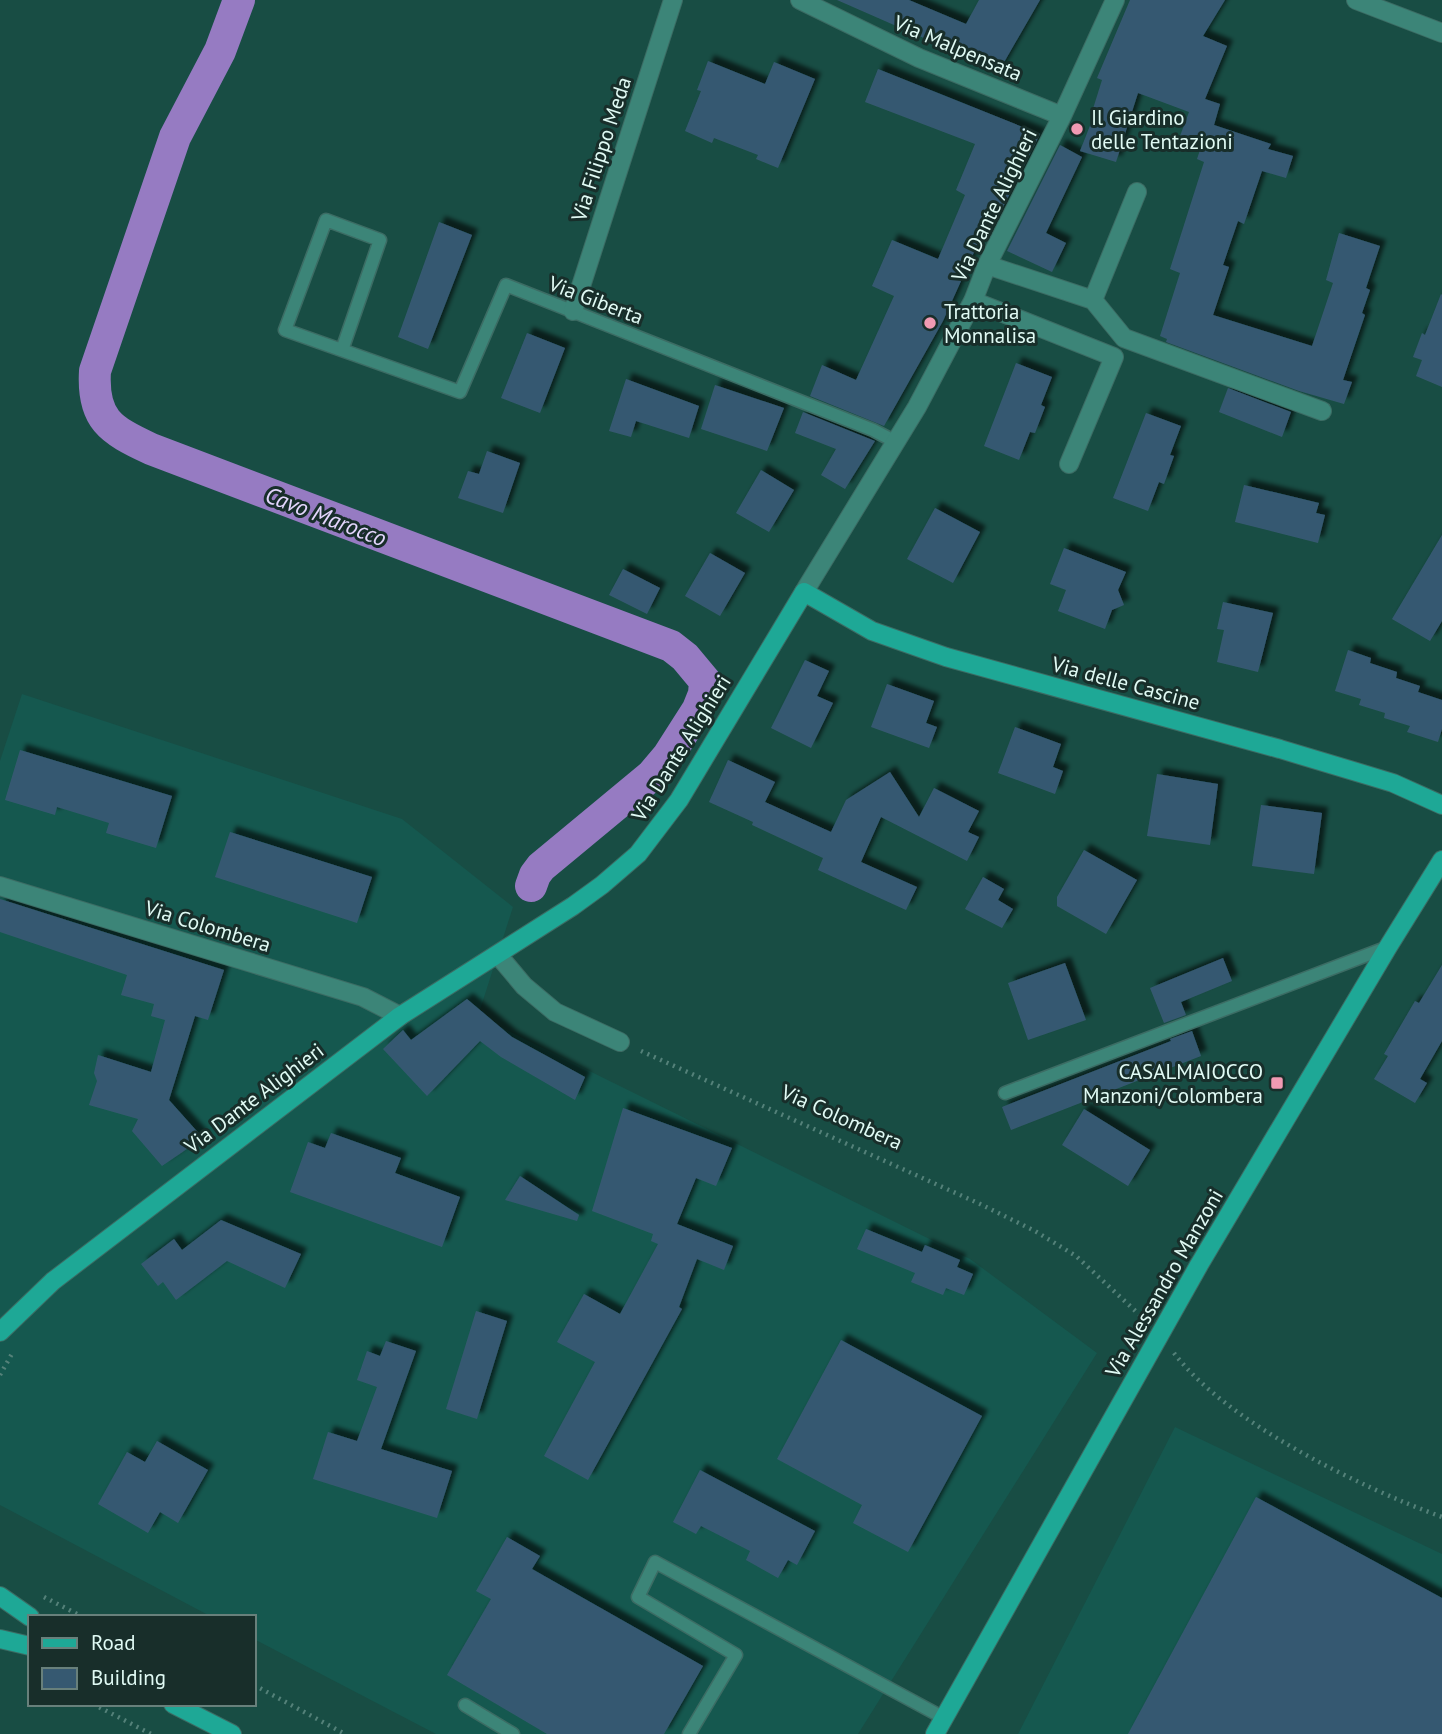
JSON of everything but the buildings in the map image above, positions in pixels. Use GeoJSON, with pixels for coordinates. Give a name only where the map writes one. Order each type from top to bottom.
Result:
{"type":"FeatureCollection","features":[{"type":"Feature","properties":{"kind":"street","name":"Via Filippo Meda"},"geometry":{"type":"LineString","coordinates":[[573,311],[673,0]]}},
{"type":"Feature","properties":{"kind":"street","name":"Via Malpensata"},"geometry":{"type":"LineString","coordinates":[[800,0],[919,58],[1062,116]]}},
{"type":"Feature","properties":{"kind":"street","name":"Via Dante Alighieri"},"geometry":{"type":"LineString","coordinates":[[1,1332],[19,1311],[53,1280],[400,1016],[602,886],[638,854],[659,829],[680,800],[917,407],[973,301],[987,265],[1062,116],[1115,0]]}},
{"type":"Feature","properties":{"kind":"street"},"geometry":{"type":"LineString","coordinates":[[1356,0],[1442,33]]}},
{"type":"Feature","properties":{"kind":"street"},"geometry":{"type":"LineString","coordinates":[[1093,300],[1137,192]]}},
{"type":"Feature","properties":{"kind":"street"},"geometry":{"type":"LineString","coordinates":[[987,265],[1093,300],[1124,338],[1322,411]]}},
{"type":"Feature","properties":{"kind":"street"},"geometry":{"type":"LineString","coordinates":[[973,301],[1114,357],[1069,464]]}},
{"type":"Feature","properties":{"kind":"street","name":"Via delle Cascine"},"geometry":{"type":"LineString","coordinates":[[804,592],[872,631],[946,657],[1280,749],[1393,783],[1442,806]]}},
{"type":"Feature","properties":{"kind":"street","name":"Via Alessandro Manzoni"},"geometry":{"type":"LineString","coordinates":[[939,1726],[1199,1265],[1442,860]]}},
{"type":"Feature","properties":{"kind":"street","name":"Via Colombera"},"geometry":{"type":"LineString","coordinates":[[0,886],[363,997],[400,1016]]}},
{"type":"Feature","properties":{"kind":"street"},"geometry":{"type":"LineString","coordinates":[[498,955],[524,986],[555,1012],[620,1042]]}},
{"type":"Feature","properties":{"kind":"street"},"geometry":{"type":"LineString","coordinates":[[0,1596],[28,1616]]}},
{"type":"Feature","properties":{"kind":"street"},"geometry":{"type":"LineString","coordinates":[[0,1639],[28,1646]]}},
{"type":"Feature","properties":{"kind":"street"},"geometry":{"type":"LineString","coordinates":[[177,1706],[232,1734]]}},
{"type":"Feature","properties":{"kind":"lane","name":"Via Giberta"},"geometry":{"type":"LineString","coordinates":[[342,350],[380,240],[326,220],[285,330],[460,392],[506,285],[873,430],[896,442]]}},
{"type":"Feature","properties":{"kind":"lane"},"geometry":{"type":"LineString","coordinates":[[1005,1093],[1388,947]]}},
{"type":"Feature","properties":{"kind":"lane"},"geometry":{"type":"LineString","coordinates":[[689,1734],[736,1655],[638,1597],[655,1562],[939,1726]]}},
{"type":"Feature","properties":{"kind":"lane"},"geometry":{"type":"LineString","coordinates":[[465,1705],[513,1734]]}},
{"type":"Feature","properties":{"kind":"path","name":"Via Colombera"},"geometry":{"type":"LineString","coordinates":[[620,1042],[1035,1231],[1076,1256],[1160,1334],[1194,1375],[1218,1398],[1262,1429],[1345,1475],[1442,1517]]}},
{"type":"Feature","properties":{"kind":"path"},"geometry":{"type":"LineString","coordinates":[[256,1686],[345,1734]]}},
{"type":"Feature","properties":{"kind":"path"},"geometry":{"type":"LineString","coordinates":[[97,1706],[151,1734]]}},
{"type":"Feature","properties":{"kind":"shaded area"},"geometry":{"type":"Polygon","coordinates":[[[22,694],[402,819],[513,907],[478,1016],[970,1259],[1097,1353],[858,1734],[436,1734],[256,1640],[256,1615],[208,1615],[0,1505],[0,761],[22,694]]]}},
{"type":"Feature","properties":{"kind":"shaded area"},"geometry":{"type":"Polygon","coordinates":[[[1175,1427],[1442,1554],[1442,1734],[1018,1734],[1175,1427]]]}},
{"type":"Feature","properties":{"kind":"waterway","name":"Cavo Marocco"},"geometry":{"type":"LineString","coordinates":[[239,0],[220,51],[175,137],[95,371],[97,401],[106,421],[114,429],[151,449],[671,646],[685,657],[705,681],[704,694],[698,709],[668,756],[652,775],[541,867],[531,886]]}},
{"type":"Feature","properties":{"kind":"place","name":"Il Giardino delle Tentazioni"},"geometry":{"type":"Point","coordinates":[1077,129]}},
{"type":"Feature","properties":{"kind":"place","name":"Trattoria Monnalisa"},"geometry":{"type":"Point","coordinates":[930,323]}},
{"type":"Feature","properties":{"kind":"place","name":"CASALMAIOCCO Manzoni/Colombera"},"geometry":{"type":"Point","coordinates":[1277,1083]}}]}
